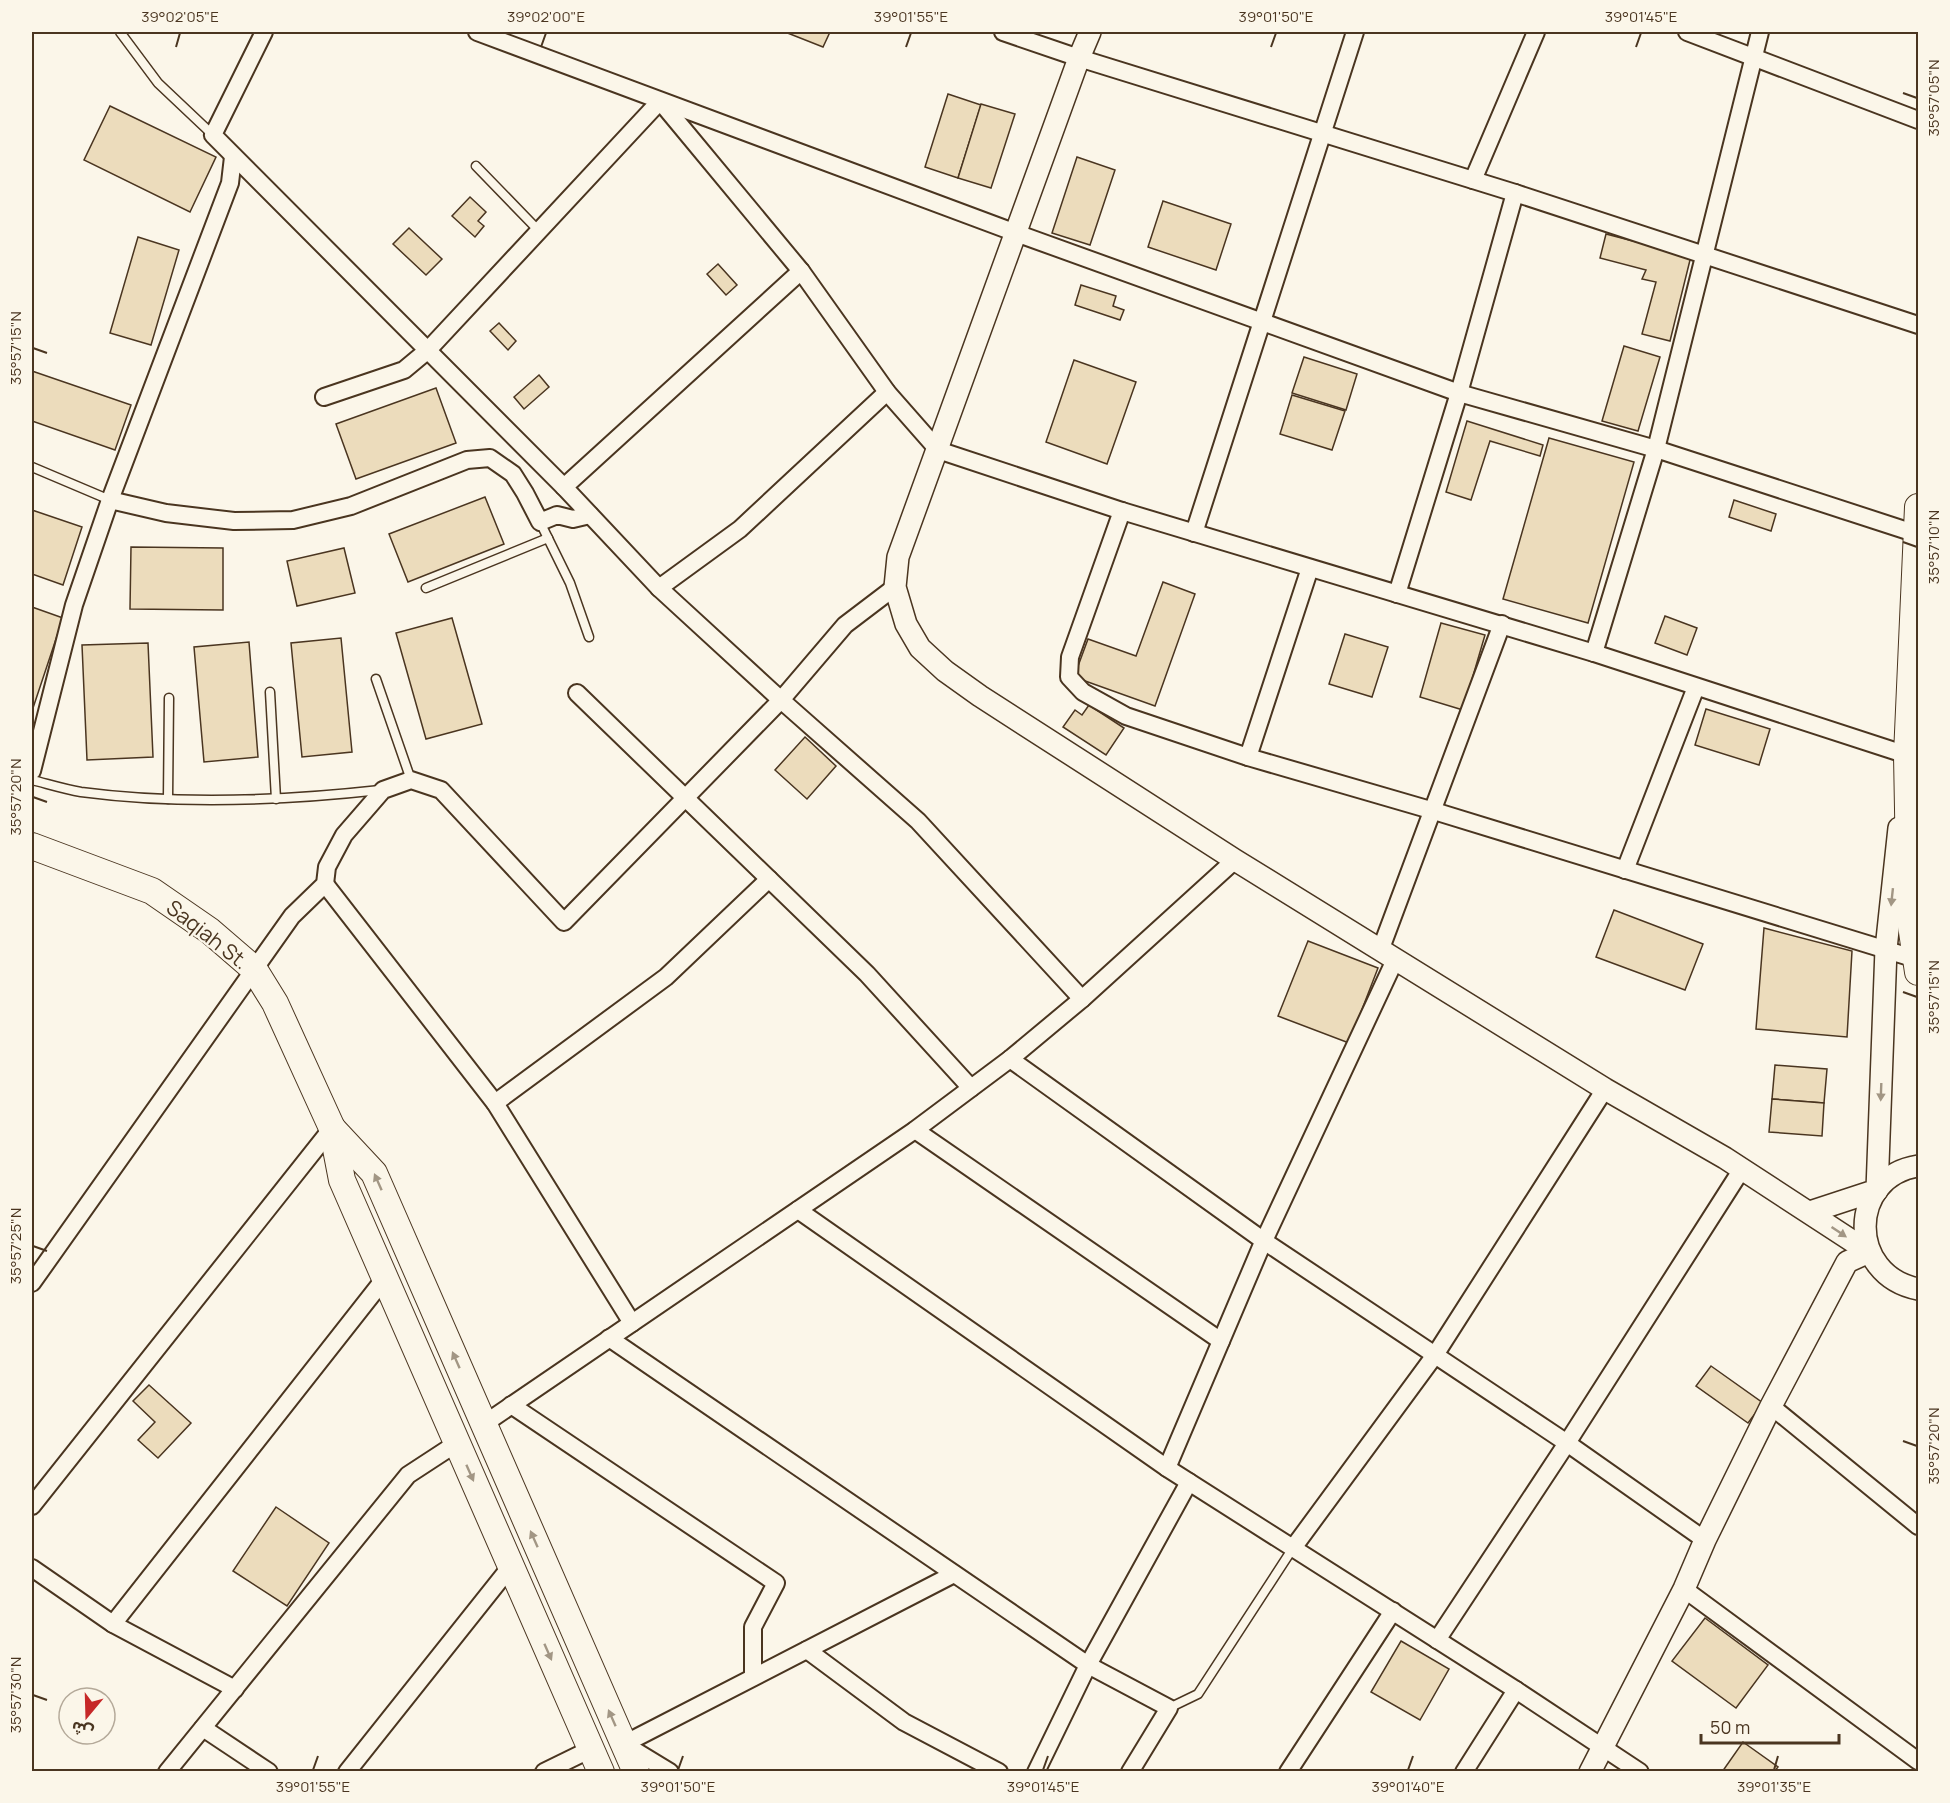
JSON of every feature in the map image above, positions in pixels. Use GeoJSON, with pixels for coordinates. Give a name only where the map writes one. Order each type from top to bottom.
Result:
{"type":"FeatureCollection","features":[{"type":"Feature","properties":{"kind":"main road"},"geometry":{"type":"LineString","coordinates":[[1917,965],[1910,918],[1906,755],[1918,507]]}},
{"type":"Feature","properties":{"kind":"main road","name":"Saqiah St."},"geometry":{"type":"LineString","coordinates":[[32,846],[152,891],[210,932],[254,969],[275,1003],[332,1128]]}},
{"type":"Feature","properties":{"kind":"main road"},"geometry":{"type":"LineString","coordinates":[[332,1128],[342,1180],[596,1760]]}},
{"type":"Feature","properties":{"kind":"main road"},"geometry":{"type":"LineString","coordinates":[[332,1128],[374,1173],[636,1772]]}},
{"type":"Feature","properties":{"kind":"street"},"geometry":{"type":"LineString","coordinates":[[264,32],[213,135],[564,487],[659,588],[918,821],[1082,999]]}},
{"type":"Feature","properties":{"kind":"street"},"geometry":{"type":"LineString","coordinates":[[477,32],[1016,233],[1460,393],[1656,448],[1917,534]]}},
{"type":"Feature","properties":{"kind":"street"},"geometry":{"type":"LineString","coordinates":[[1003,32],[1079,58],[1515,193],[1918,325]]}},
{"type":"Feature","properties":{"kind":"street"},"geometry":{"type":"LineString","coordinates":[[1090,32],[898,557],[895,586],[906,624],[920,648],[945,671],[980,696],[1235,860],[1605,1089],[1742,1169],[1810,1212],[1869,1252],[1881,1269],[1918,1299]]}},
{"type":"Feature","properties":{"kind":"street"},"geometry":{"type":"LineString","coordinates":[[1194,533],[1355,32]]}},
{"type":"Feature","properties":{"kind":"street"},"geometry":{"type":"LineString","coordinates":[[1473,180],[1536,32]]}},
{"type":"Feature","properties":{"kind":"street"},"geometry":{"type":"LineString","coordinates":[[1687,32],[1918,120]]}},
{"type":"Feature","properties":{"kind":"street"},"geometry":{"type":"LineString","coordinates":[[1594,653],[1656,448],[1761,32]]}},
{"type":"Feature","properties":{"kind":"street"},"geometry":{"type":"LineString","coordinates":[[324,397],[404,370],[428,350],[660,101]]}},
{"type":"Feature","properties":{"kind":"street"},"geometry":{"type":"LineString","coordinates":[[660,101],[801,271],[886,392],[938,450],[1122,511],[1502,624],[1906,755],[1886,949],[1877,1190]]}},
{"type":"Feature","properties":{"kind":"street"},"geometry":{"type":"LineString","coordinates":[[32,771],[74,605],[110,500],[230,183],[233,157]]}},
{"type":"Feature","properties":{"kind":"street"},"geometry":{"type":"LineString","coordinates":[[1397,594],[1460,393],[1515,193]]}},
{"type":"Feature","properties":{"kind":"street"},"geometry":{"type":"LineString","coordinates":[[564,487],[801,271]]}},
{"type":"Feature","properties":{"kind":"street"},"geometry":{"type":"LineString","coordinates":[[659,588],[740,529],[886,392]]}},
{"type":"Feature","properties":{"kind":"street"},"geometry":{"type":"LineString","coordinates":[[110,500],[166,513],[234,521],[293,519],[351,506],[467,460],[490,458],[513,474],[540,522],[557,515],[573,519],[590,515]]}},
{"type":"Feature","properties":{"kind":"street"},"geometry":{"type":"LineString","coordinates":[[1122,511],[1070,657],[1069,676],[1083,692],[1126,716],[1248,757],[1434,811],[1886,949],[1917,965]]}},
{"type":"Feature","properties":{"kind":"street"},"geometry":{"type":"LineString","coordinates":[[1248,757],[1310,568]]}},
{"type":"Feature","properties":{"kind":"street"},"geometry":{"type":"LineString","coordinates":[[32,1282],[292,916],[325,884],[327,867],[344,835],[383,790],[411,780],[441,790],[564,922],[781,700],[845,626],[895,586]]}},
{"type":"Feature","properties":{"kind":"street"},"geometry":{"type":"LineString","coordinates":[[1167,1468],[1388,955],[1434,811],[1502,624]]}},
{"type":"Feature","properties":{"kind":"street"},"geometry":{"type":"LineString","coordinates":[[1625,870],[1696,687]]}},
{"type":"Feature","properties":{"kind":"street"},"geometry":{"type":"LineString","coordinates":[[577,693],[867,974],[971,1088]]}},
{"type":"Feature","properties":{"kind":"street"},"geometry":{"type":"LineString","coordinates":[[484,1424],[915,1130],[1010,1059],[1082,999],[1235,860]]}},
{"type":"Feature","properties":{"kind":"street"},"geometry":{"type":"LineString","coordinates":[[495,1103],[666,977],[769,879]]}},
{"type":"Feature","properties":{"kind":"street"},"geometry":{"type":"LineString","coordinates":[[325,884],[495,1103],[632,1323]]}},
{"type":"Feature","properties":{"kind":"street"},"geometry":{"type":"LineString","coordinates":[[1010,1059],[1264,1241],[1567,1443],[1705,1540]]}},
{"type":"Feature","properties":{"kind":"street"},"geometry":{"type":"LineString","coordinates":[[1293,1548],[1435,1354],[1605,1089]]}},
{"type":"Feature","properties":{"kind":"street"},"geometry":{"type":"LineString","coordinates":[[32,1506],[332,1128]]}},
{"type":"Feature","properties":{"kind":"street"},"geometry":{"type":"LineString","coordinates":[[915,1130],[1221,1341]]}},
{"type":"Feature","properties":{"kind":"street"},"geometry":{"type":"LineString","coordinates":[[1869,1252],[1865,1231],[1867,1211],[1877,1190],[1889,1177],[1918,1166]]}},
{"type":"Feature","properties":{"kind":"street"},"geometry":{"type":"LineString","coordinates":[[1437,1640],[1567,1443],[1742,1169]]}},
{"type":"Feature","properties":{"kind":"street"},"geometry":{"type":"LineString","coordinates":[[1810,1212],[1877,1190]]}},
{"type":"Feature","properties":{"kind":"street"},"geometry":{"type":"LineString","coordinates":[[798,1210],[1167,1468],[1516,1690],[1640,1772]]}},
{"type":"Feature","properties":{"kind":"street"},"geometry":{"type":"LineString","coordinates":[[1590,1772],[1684,1589],[1705,1540],[1771,1406],[1847,1262],[1869,1252]]}},
{"type":"Feature","properties":{"kind":"street"},"geometry":{"type":"LineString","coordinates":[[113,1624],[385,1278]]}},
{"type":"Feature","properties":{"kind":"street"},"geometry":{"type":"LineString","coordinates":[[1897,1282],[1918,1289]]}},
{"type":"Feature","properties":{"kind":"street"},"geometry":{"type":"LineString","coordinates":[[609,1338],[1088,1665],[1168,1708],[1130,1772]]}},
{"type":"Feature","properties":{"kind":"street"},"geometry":{"type":"LineString","coordinates":[[511,1405],[777,1583],[753,1627],[753,1677]]}},
{"type":"Feature","properties":{"kind":"street"},"geometry":{"type":"LineString","coordinates":[[1771,1406],[1918,1526]]}},
{"type":"Feature","properties":{"kind":"street"},"geometry":{"type":"LineString","coordinates":[[167,1772],[408,1475],[457,1443]]}},
{"type":"Feature","properties":{"kind":"street"},"geometry":{"type":"LineString","coordinates":[[1036,1772],[1088,1665],[1189,1482]]}},
{"type":"Feature","properties":{"kind":"street"},"geometry":{"type":"LineString","coordinates":[[347,1772],[510,1566]]}},
{"type":"Feature","properties":{"kind":"street"},"geometry":{"type":"LineString","coordinates":[[32,1568],[113,1624],[235,1689]]}},
{"type":"Feature","properties":{"kind":"street"},"geometry":{"type":"LineString","coordinates":[[624,1744],[954,1574]]}},
{"type":"Feature","properties":{"kind":"street"},"geometry":{"type":"LineString","coordinates":[[1684,1589],[1918,1761]]}},
{"type":"Feature","properties":{"kind":"street"},"geometry":{"type":"LineString","coordinates":[[1288,1772],[1393,1611]]}},
{"type":"Feature","properties":{"kind":"street"},"geometry":{"type":"LineString","coordinates":[[807,1650],[904,1722],[999,1772]]}},
{"type":"Feature","properties":{"kind":"street"},"geometry":{"type":"LineString","coordinates":[[1464,1772],[1516,1690]]}},
{"type":"Feature","properties":{"kind":"street"},"geometry":{"type":"LineString","coordinates":[[203,1728],[269,1772]]}},
{"type":"Feature","properties":{"kind":"street"},"geometry":{"type":"LineString","coordinates":[[624,1744],[670,1772]]}},
{"type":"Feature","properties":{"kind":"street"},"geometry":{"type":"LineString","coordinates":[[544,1772],[596,1760]]}},
{"type":"Feature","properties":{"kind":"lane"},"geometry":{"type":"LineString","coordinates":[[120,32],[158,83],[213,135]]}},
{"type":"Feature","properties":{"kind":"lane"},"geometry":{"type":"LineString","coordinates":[[476,166],[539,231]]}},
{"type":"Feature","properties":{"kind":"lane"},"geometry":{"type":"LineString","coordinates":[[32,467],[110,500]]}},
{"type":"Feature","properties":{"kind":"lane"},"geometry":{"type":"LineString","coordinates":[[540,522],[570,583],[590,637]]}},
{"type":"Feature","properties":{"kind":"lane"},"geometry":{"type":"LineString","coordinates":[[426,588],[548,538]]}},
{"type":"Feature","properties":{"kind":"lane"},"geometry":{"type":"LineString","coordinates":[[376,679],[411,780]]}},
{"type":"Feature","properties":{"kind":"lane"},"geometry":{"type":"LineString","coordinates":[[270,692],[276,798]]}},
{"type":"Feature","properties":{"kind":"lane"},"geometry":{"type":"LineString","coordinates":[[168,799],[170,698]]}},
{"type":"Feature","properties":{"kind":"lane"},"geometry":{"type":"LineString","coordinates":[[32,780],[80,791],[168,799],[314,797],[383,790]]}},
{"type":"Feature","properties":{"kind":"lane"},"geometry":{"type":"LineString","coordinates":[[1168,1708],[1198,1694],[1293,1548]]}},
{"type":"Feature","properties":{"kind":"building"},"geometry":{"type":"Polygon","coordinates":[[[785,32],[830,32],[823,47],[785,32]]]}},
{"type":"Feature","properties":{"kind":"building"},"geometry":{"type":"Polygon","coordinates":[[[948,94],[981,105],[958,178],[925,167],[948,94]]]}},
{"type":"Feature","properties":{"kind":"building"},"geometry":{"type":"Polygon","coordinates":[[[981,104],[1015,114],[991,188],[958,178],[981,104]]]}},
{"type":"Feature","properties":{"kind":"building"},"geometry":{"type":"Polygon","coordinates":[[[110,106],[216,157],[190,212],[84,160],[110,106]]]}},
{"type":"Feature","properties":{"kind":"building"},"geometry":{"type":"Polygon","coordinates":[[[1077,157],[1115,170],[1090,245],[1052,233],[1077,157]]]}},
{"type":"Feature","properties":{"kind":"building"},"geometry":{"type":"Polygon","coordinates":[[[470,197],[486,212],[478,221],[484,226],[475,237],[452,216],[470,197]]]}},
{"type":"Feature","properties":{"kind":"building"},"geometry":{"type":"Polygon","coordinates":[[[1163,201],[1231,224],[1216,270],[1148,247],[1163,201]]]}},
{"type":"Feature","properties":{"kind":"building"},"geometry":{"type":"Polygon","coordinates":[[[409,228],[442,259],[426,275],[393,244],[409,228]]]}},
{"type":"Feature","properties":{"kind":"building"},"geometry":{"type":"Polygon","coordinates":[[[1606,234],[1691,256],[1670,341],[1642,334],[1656,282],[1642,279],[1646,270],[1600,258],[1606,234]]]}},
{"type":"Feature","properties":{"kind":"building"},"geometry":{"type":"Polygon","coordinates":[[[138,237],[179,250],[151,345],[110,333],[138,237]]]}},
{"type":"Feature","properties":{"kind":"building"},"geometry":{"type":"Polygon","coordinates":[[[718,264],[737,285],[726,295],[707,274],[718,264]]]}},
{"type":"Feature","properties":{"kind":"building"},"geometry":{"type":"Polygon","coordinates":[[[1081,285],[1116,296],[1113,306],[1124,310],[1120,320],[1075,305],[1081,285]]]}},
{"type":"Feature","properties":{"kind":"building"},"geometry":{"type":"Polygon","coordinates":[[[499,323],[516,341],[508,350],[490,331],[499,323]]]}},
{"type":"Feature","properties":{"kind":"building"},"geometry":{"type":"Polygon","coordinates":[[[1624,346],[1660,357],[1638,431],[1602,421],[1624,346]]]}},
{"type":"Feature","properties":{"kind":"building"},"geometry":{"type":"Polygon","coordinates":[[[1304,357],[1357,374],[1346,410],[1292,393],[1304,357]]]}},
{"type":"Feature","properties":{"kind":"building"},"geometry":{"type":"Polygon","coordinates":[[[1074,360],[1136,382],[1107,464],[1046,442],[1074,360]]]}},
{"type":"Feature","properties":{"kind":"building"},"geometry":{"type":"Polygon","coordinates":[[[32,371],[131,405],[115,450],[32,421],[32,371]]]}},
{"type":"Feature","properties":{"kind":"building"},"geometry":{"type":"Polygon","coordinates":[[[539,375],[549,387],[524,409],[514,397],[539,375]]]}},
{"type":"Feature","properties":{"kind":"building"},"geometry":{"type":"Polygon","coordinates":[[[436,388],[456,443],[356,479],[336,424],[436,388]]]}},
{"type":"Feature","properties":{"kind":"building"},"geometry":{"type":"Polygon","coordinates":[[[1292,395],[1345,411],[1332,450],[1280,434],[1292,395]]]}},
{"type":"Feature","properties":{"kind":"building"},"geometry":{"type":"Polygon","coordinates":[[[1467,421],[1543,445],[1540,456],[1490,441],[1471,500],[1446,492],[1467,421]]]}},
{"type":"Feature","properties":{"kind":"building"},"geometry":{"type":"Polygon","coordinates":[[[1549,438],[1634,462],[1588,623],[1503,599],[1549,438]]]}},
{"type":"Feature","properties":{"kind":"building"},"geometry":{"type":"Polygon","coordinates":[[[485,497],[504,544],[408,582],[389,534],[485,497]]]}},
{"type":"Feature","properties":{"kind":"building"},"geometry":{"type":"Polygon","coordinates":[[[1734,500],[1776,514],[1771,531],[1729,517],[1734,500]]]}},
{"type":"Feature","properties":{"kind":"building"},"geometry":{"type":"Polygon","coordinates":[[[32,510],[82,527],[63,585],[32,574],[32,510]]]}},
{"type":"Feature","properties":{"kind":"building"},"geometry":{"type":"Polygon","coordinates":[[[131,547],[223,548],[223,610],[130,609],[131,547]]]}},
{"type":"Feature","properties":{"kind":"building"},"geometry":{"type":"Polygon","coordinates":[[[344,548],[355,593],[297,606],[287,561],[344,548]]]}},
{"type":"Feature","properties":{"kind":"building"},"geometry":{"type":"Polygon","coordinates":[[[1163,582],[1195,594],[1155,706],[1074,677],[1088,639],[1136,656],[1163,582]]]}},
{"type":"Feature","properties":{"kind":"building"},"geometry":{"type":"Polygon","coordinates":[[[32,607],[63,618],[32,711],[32,607]]]}},
{"type":"Feature","properties":{"kind":"building"},"geometry":{"type":"Polygon","coordinates":[[[1665,616],[1697,628],[1687,655],[1655,643],[1665,616]]]}},
{"type":"Feature","properties":{"kind":"building"},"geometry":{"type":"Polygon","coordinates":[[[452,618],[482,724],[426,739],[396,633],[452,618]]]}},
{"type":"Feature","properties":{"kind":"building"},"geometry":{"type":"Polygon","coordinates":[[[1441,623],[1485,635],[1463,710],[1420,697],[1441,623]]]}},
{"type":"Feature","properties":{"kind":"building"},"geometry":{"type":"Polygon","coordinates":[[[1345,634],[1388,647],[1372,697],[1329,684],[1345,634]]]}},
{"type":"Feature","properties":{"kind":"building"},"geometry":{"type":"Polygon","coordinates":[[[341,638],[352,752],[302,757],[291,643],[341,638]]]}},
{"type":"Feature","properties":{"kind":"building"},"geometry":{"type":"Polygon","coordinates":[[[249,642],[258,757],[204,762],[194,647],[249,642]]]}},
{"type":"Feature","properties":{"kind":"building"},"geometry":{"type":"Polygon","coordinates":[[[148,643],[153,757],[87,760],[82,645],[148,643]]]}},
{"type":"Feature","properties":{"kind":"building"},"geometry":{"type":"Polygon","coordinates":[[[1089,705],[1124,728],[1106,755],[1063,727],[1075,710],[1082,715],[1089,705]]]}},
{"type":"Feature","properties":{"kind":"building"},"geometry":{"type":"Polygon","coordinates":[[[1706,709],[1770,729],[1759,765],[1695,745],[1706,709]]]}},
{"type":"Feature","properties":{"kind":"building"},"geometry":{"type":"Polygon","coordinates":[[[805,737],[836,766],[807,799],[775,770],[805,737]]]}},
{"type":"Feature","properties":{"kind":"building"},"geometry":{"type":"Polygon","coordinates":[[[1614,910],[1703,944],[1685,990],[1596,957],[1614,910]]]}},
{"type":"Feature","properties":{"kind":"building"},"geometry":{"type":"Polygon","coordinates":[[[1764,928],[1852,951],[1847,1037],[1756,1029],[1764,928]]]}},
{"type":"Feature","properties":{"kind":"building"},"geometry":{"type":"Polygon","coordinates":[[[1308,941],[1378,968],[1349,1043],[1278,1016],[1308,941]]]}},
{"type":"Feature","properties":{"kind":"building"},"geometry":{"type":"Polygon","coordinates":[[[1775,1065],[1827,1069],[1824,1103],[1772,1099],[1775,1065]]]}},
{"type":"Feature","properties":{"kind":"building"},"geometry":{"type":"Polygon","coordinates":[[[1772,1099],[1824,1103],[1822,1136],[1769,1132],[1772,1099]]]}},
{"type":"Feature","properties":{"kind":"building"},"geometry":{"type":"Polygon","coordinates":[[[1711,1366],[1763,1403],[1748,1423],[1696,1386],[1711,1366]]]}},
{"type":"Feature","properties":{"kind":"building"},"geometry":{"type":"Polygon","coordinates":[[[149,1385],[191,1423],[158,1458],[138,1440],[155,1422],[133,1401],[149,1385]]]}},
{"type":"Feature","properties":{"kind":"building"},"geometry":{"type":"Polygon","coordinates":[[[276,1507],[329,1543],[287,1606],[233,1571],[276,1507]]]}},
{"type":"Feature","properties":{"kind":"building"},"geometry":{"type":"Polygon","coordinates":[[[1705,1618],[1768,1665],[1736,1708],[1672,1661],[1705,1618]]]}},
{"type":"Feature","properties":{"kind":"building"},"geometry":{"type":"Polygon","coordinates":[[[1401,1641],[1449,1669],[1420,1720],[1371,1692],[1401,1641]]]}},
{"type":"Feature","properties":{"kind":"building"},"geometry":{"type":"Polygon","coordinates":[[[1743,1742],[1778,1767],[1774,1772],[1722,1772],[1743,1742]]]}}]}
